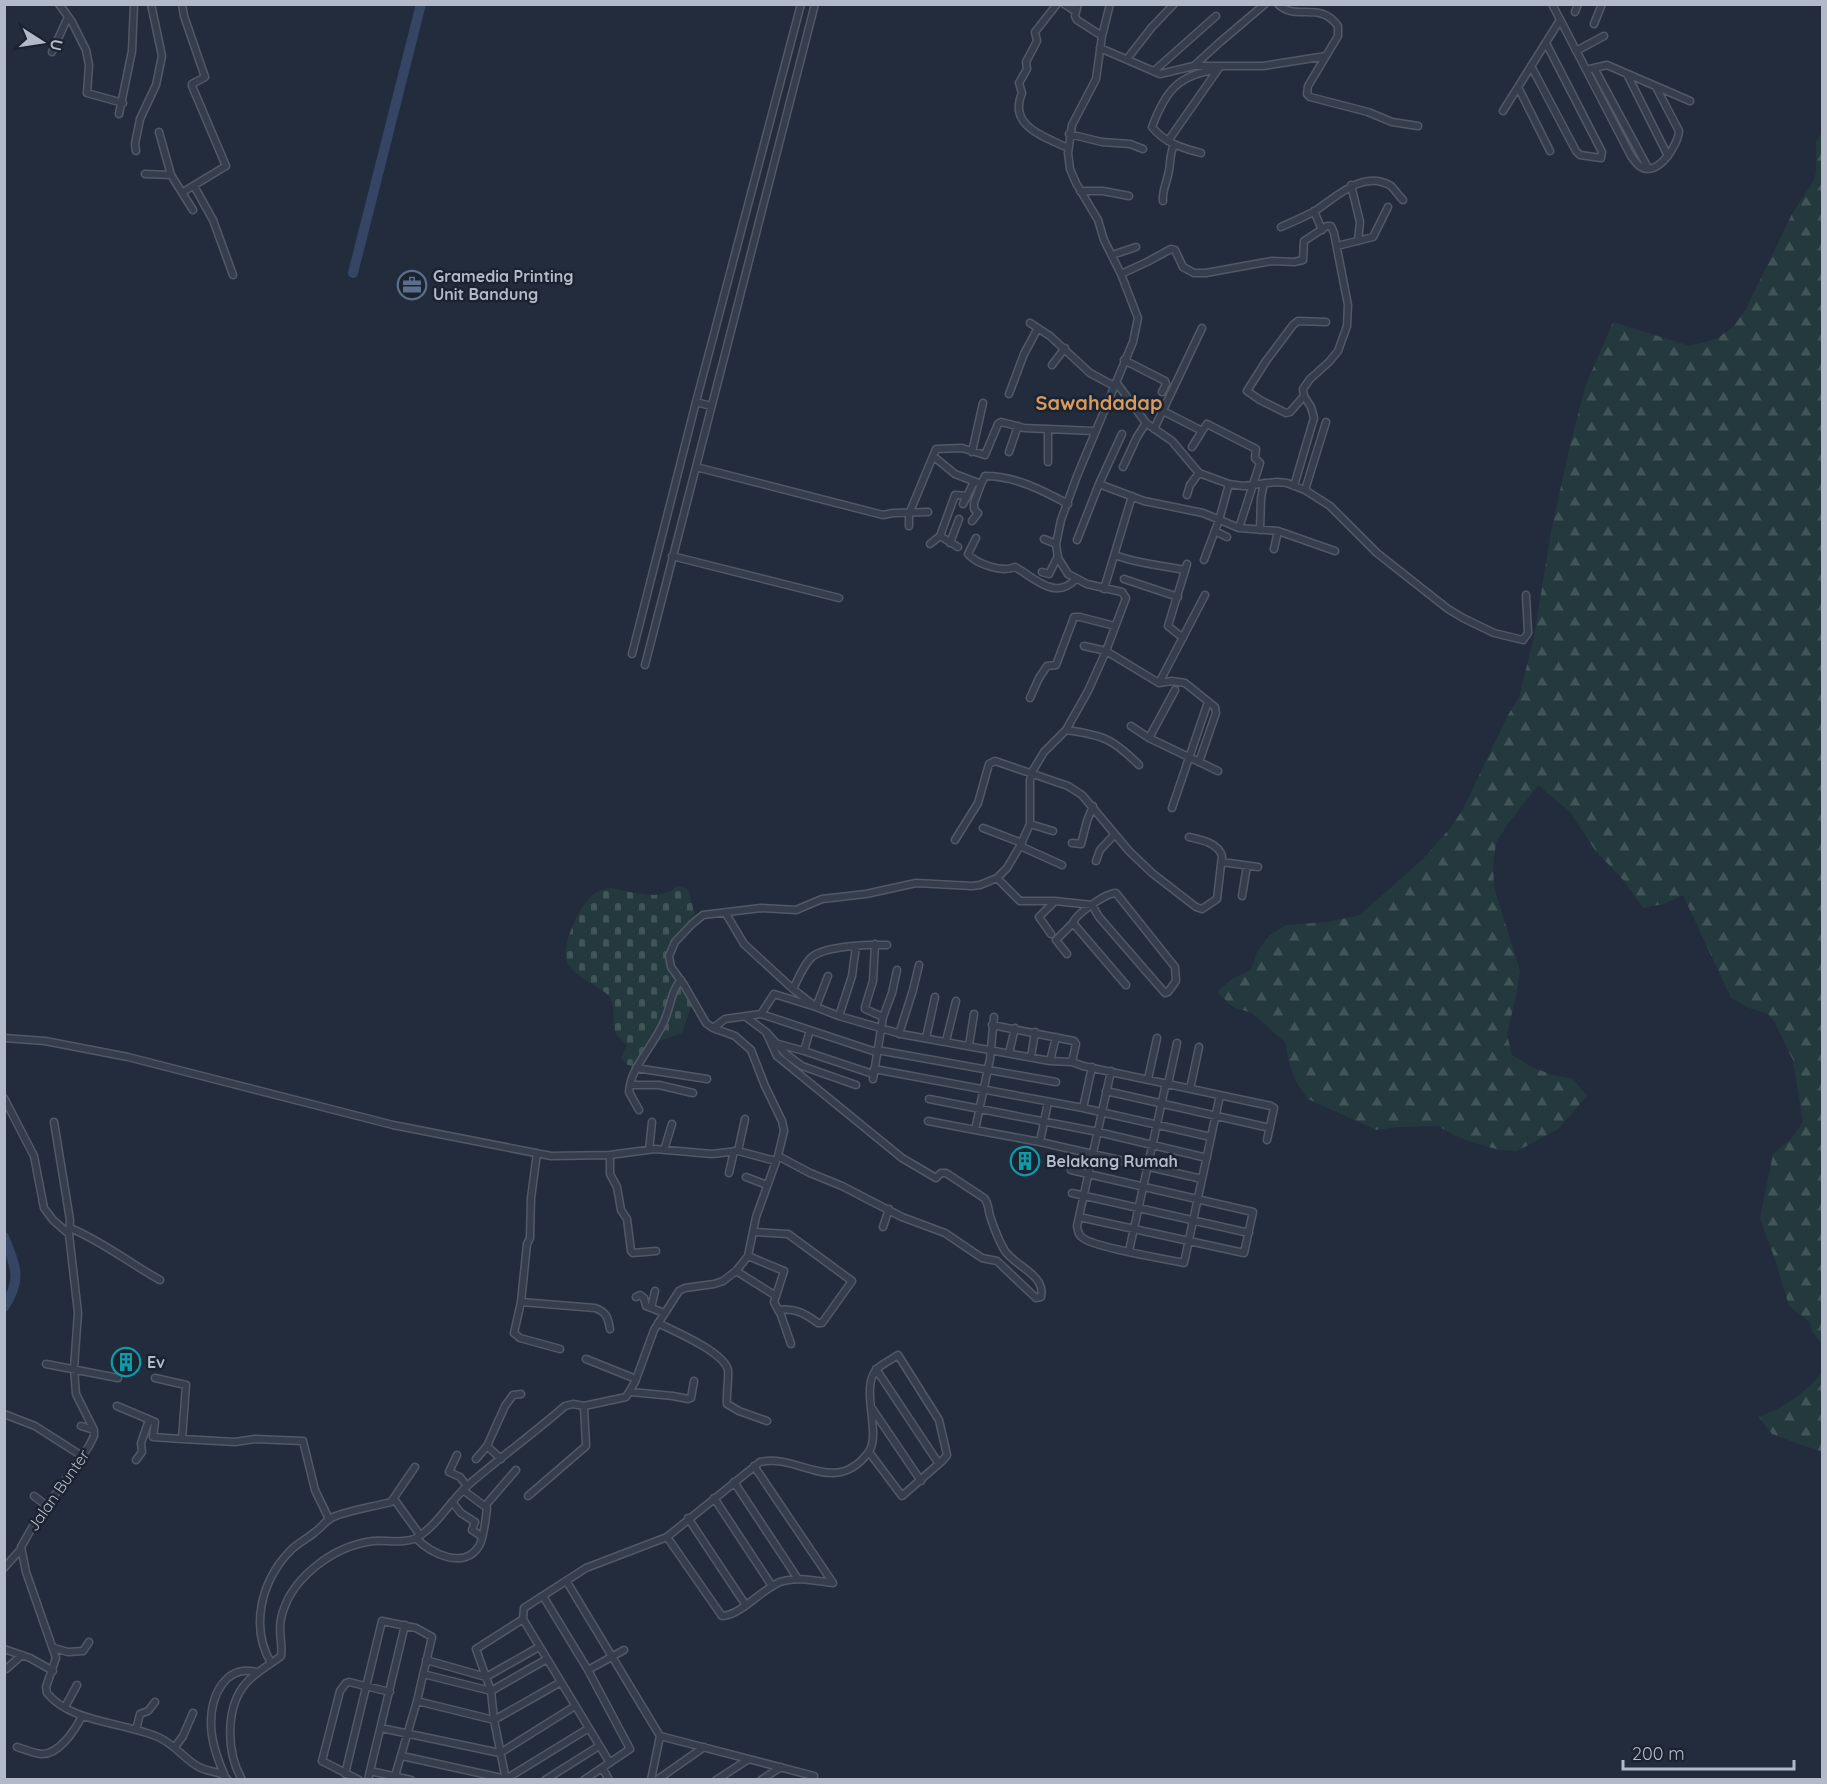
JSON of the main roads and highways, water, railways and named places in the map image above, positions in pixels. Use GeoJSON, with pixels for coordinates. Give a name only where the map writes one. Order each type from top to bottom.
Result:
{"type":"FeatureCollection","features":[{"type":"Feature","properties":{"kind":"waterway"},"geometry":{"type":"LineString","coordinates":[[353,273],[421,4]]}},
{"type":"Feature","properties":{"kind":"waterway"},"geometry":{"type":"LineString","coordinates":[[4,1237],[15,1272],[14,1288],[4,1307]]}},
{"type":"Feature","properties":{"kind":"place","name":"Gramedia Printing Unit Bandung"},"geometry":{"type":"Point","coordinates":[412,285]}},
{"type":"Feature","properties":{"kind":"place","name":"Belakang Rumah"},"geometry":{"type":"Point","coordinates":[1025,1161]}},
{"type":"Feature","properties":{"kind":"place","name":"Ev"},"geometry":{"type":"Point","coordinates":[126,1362]}},
{"type":"Feature","properties":{"kind":"district","name":"Sawahdadap"},"geometry":{"type":"Point","coordinates":[1099,402]}}]}
